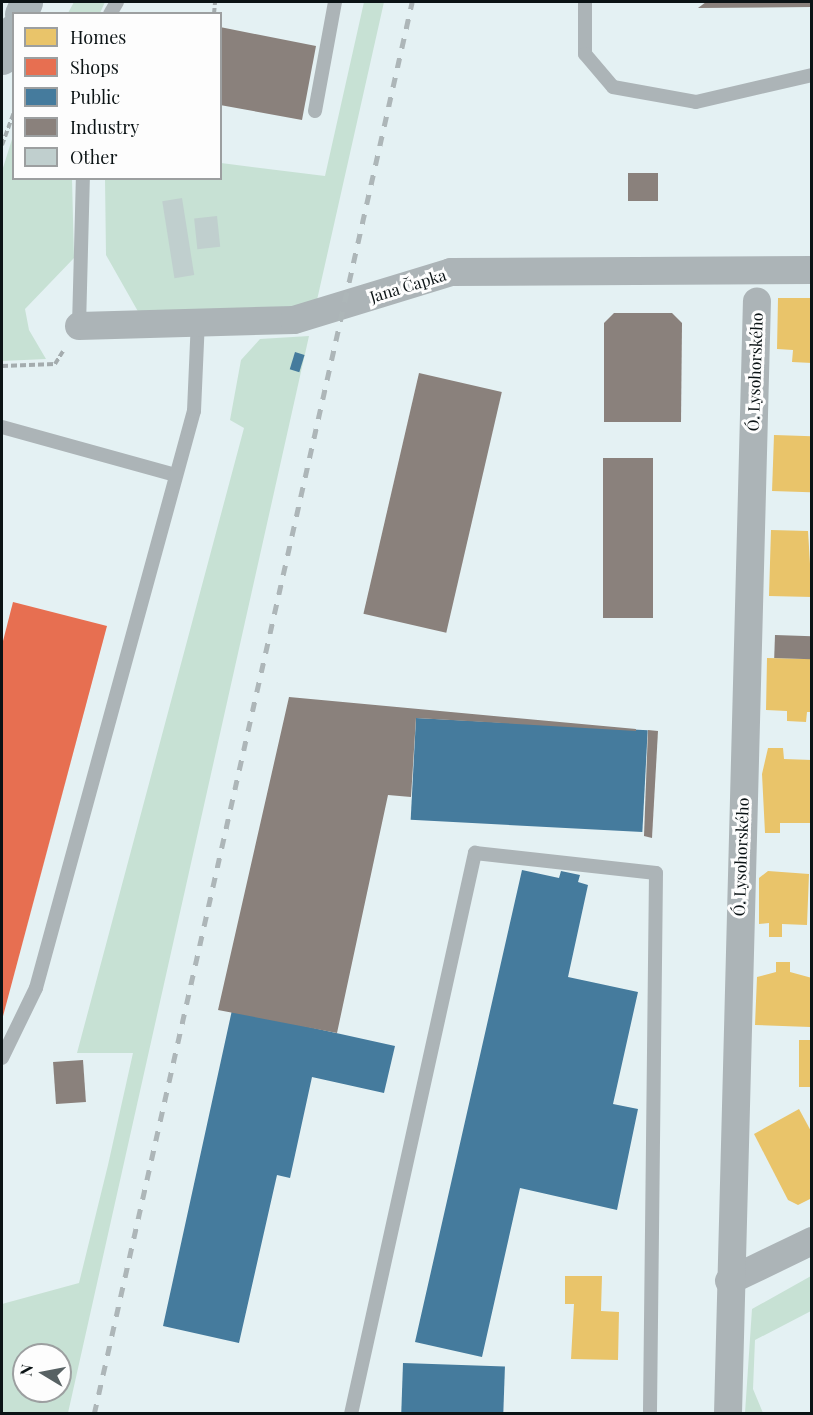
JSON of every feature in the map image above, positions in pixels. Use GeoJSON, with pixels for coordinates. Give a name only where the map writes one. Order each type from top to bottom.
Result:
{"type":"FeatureCollection","features":[{"type":"Feature","properties":{"kind":"highway"},"geometry":{"type":"LineString","coordinates":[[2,58],[12,35]]}},
{"type":"Feature","properties":{"kind":"street","name":"Jana Čapka"},"geometry":{"type":"LineString","coordinates":[[79,326],[294,320],[451,272],[812,270]]}},
{"type":"Feature","properties":{"kind":"street","name":"Ó. Lysohorského"},"geometry":{"type":"LineString","coordinates":[[728,1413],[729,1281],[757,301]]}},
{"type":"Feature","properties":{"kind":"street"},"geometry":{"type":"LineString","coordinates":[[729,1281],[812,1241]]}},
{"type":"Feature","properties":{"kind":"lane"},"geometry":{"type":"LineString","coordinates":[[315,111],[335,2]]}},
{"type":"Feature","properties":{"kind":"lane"},"geometry":{"type":"LineString","coordinates":[[585,2],[585,54],[613,87],[696,102],[812,75]]}},
{"type":"Feature","properties":{"kind":"lane"},"geometry":{"type":"LineString","coordinates":[[79,326],[82,180]]}},
{"type":"Feature","properties":{"kind":"lane"},"geometry":{"type":"LineString","coordinates":[[2,1058],[36,988],[194,411],[198,321]]}},
{"type":"Feature","properties":{"kind":"lane"},"geometry":{"type":"LineString","coordinates":[[2,427],[175,474]]}},
{"type":"Feature","properties":{"kind":"lane"},"geometry":{"type":"LineString","coordinates":[[351,1413],[474,853],[656,873],[650,1413]]}},
{"type":"Feature","properties":{"kind":"path"},"geometry":{"type":"LineString","coordinates":[[2,145],[12,118]]}},
{"type":"Feature","properties":{"kind":"path"},"geometry":{"type":"LineString","coordinates":[[2,366],[55,364],[79,326]]}},
{"type":"Feature","properties":{"kind":"green space"},"geometry":{"type":"Polygon","coordinates":[[[74,2],[105,2],[100,12],[69,12],[74,2]]]}},
{"type":"Feature","properties":{"kind":"green space"},"geometry":{"type":"Polygon","coordinates":[[[364,2],[384,2],[317,300],[292,313],[140,315],[106,255],[105,180],[222,180],[222,163],[325,176],[364,2]]]}},
{"type":"Feature","properties":{"kind":"green space"},"geometry":{"type":"Polygon","coordinates":[[[12,139],[12,180],[72,180],[74,258],[25,309],[29,330],[46,359],[2,361],[2,171],[12,139]]]}},
{"type":"Feature","properties":{"kind":"green space"},"geometry":{"type":"Polygon","coordinates":[[[309,336],[72,1395],[72,1343],[12,1343],[12,1403],[70,1403],[68,1413],[2,1414],[2,1304],[79,1283],[108,1165],[133,1053],[77,1053],[244,428],[230,420],[241,360],[260,339],[309,336]]]}},
{"type":"Feature","properties":{"kind":"green space"},"geometry":{"type":"Polygon","coordinates":[[[811,1276],[811,1311],[755,1340],[753,1389],[763,1413],[745,1413],[752,1309],[811,1276]]]}},
{"type":"Feature","properties":{"kind":"building: Homes"},"geometry":{"type":"Polygon","coordinates":[[[778,298],[812,298],[812,363],[792,362],[793,350],[777,349],[778,298]]]}},
{"type":"Feature","properties":{"kind":"building: Homes"},"geometry":{"type":"Polygon","coordinates":[[[774,435],[812,436],[810,492],[772,491],[774,435]]]}},
{"type":"Feature","properties":{"kind":"building: Homes"},"geometry":{"type":"Polygon","coordinates":[[[771,530],[808,531],[812,597],[769,596],[771,530]]]}},
{"type":"Feature","properties":{"kind":"building: Homes"},"geometry":{"type":"Polygon","coordinates":[[[767,658],[812,659],[812,712],[807,712],[806,722],[787,721],[787,711],[766,710],[767,658]]]}},
{"type":"Feature","properties":{"kind":"building: Homes"},"geometry":{"type":"Polygon","coordinates":[[[768,748],[783,748],[784,759],[812,760],[812,823],[780,823],[780,833],[765,833],[762,774],[768,748]]]}},
{"type":"Feature","properties":{"kind":"building: Homes"},"geometry":{"type":"Polygon","coordinates":[[[768,871],[809,874],[807,925],[782,924],[782,937],[769,937],[769,923],[759,924],[759,878],[768,871]]]}},
{"type":"Feature","properties":{"kind":"building: Homes"},"geometry":{"type":"Polygon","coordinates":[[[776,962],[790,962],[790,972],[812,978],[810,1027],[755,1025],[757,977],[776,972],[776,962]]]}},
{"type":"Feature","properties":{"kind":"building: Homes"},"geometry":{"type":"Polygon","coordinates":[[[799,1040],[812,1040],[812,1087],[799,1087],[799,1040]]]}},
{"type":"Feature","properties":{"kind":"building: Homes"},"geometry":{"type":"Polygon","coordinates":[[[799,1109],[812,1133],[812,1198],[798,1205],[788,1200],[754,1134],[799,1109]]]}},
{"type":"Feature","properties":{"kind":"building: Homes"},"geometry":{"type":"Polygon","coordinates":[[[565,1276],[602,1276],[601,1311],[619,1312],[618,1360],[571,1359],[574,1304],[565,1304],[565,1276]]]}},
{"type":"Feature","properties":{"kind":"building: Shops"},"geometry":{"type":"Polygon","coordinates":[[[13,602],[107,626],[2,1020],[2,645],[13,602]]]}},
{"type":"Feature","properties":{"kind":"building: Public"},"geometry":{"type":"Polygon","coordinates":[[[295,352],[305,355],[299,372],[290,369],[295,352]]]}},
{"type":"Feature","properties":{"kind":"building: Public"},"geometry":{"type":"Polygon","coordinates":[[[416,718],[648,730],[642,832],[411,820],[416,718]]]}},
{"type":"Feature","properties":{"kind":"building: Public"},"geometry":{"type":"Polygon","coordinates":[[[522,870],[559,878],[561,871],[580,875],[578,882],[588,885],[568,977],[638,992],[613,1104],[638,1109],[617,1210],[520,1188],[482,1357],[415,1342],[522,870]]]}},
{"type":"Feature","properties":{"kind":"building: Public"},"geometry":{"type":"Polygon","coordinates":[[[232,1010],[395,1046],[384,1093],[312,1077],[290,1178],[277,1175],[239,1343],[163,1326],[232,1010]]]}},
{"type":"Feature","properties":{"kind":"building: Public"},"geometry":{"type":"Polygon","coordinates":[[[403,1363],[505,1367],[503,1414],[401,1414],[403,1363]]]}},
{"type":"Feature","properties":{"kind":"building: Industry"},"geometry":{"type":"Polygon","coordinates":[[[706,2],[812,2],[812,7],[698,8],[706,2]]]}},
{"type":"Feature","properties":{"kind":"building: Industry"},"geometry":{"type":"Polygon","coordinates":[[[222,27],[316,46],[302,120],[222,105],[222,27]]]}},
{"type":"Feature","properties":{"kind":"building: Industry"},"geometry":{"type":"Polygon","coordinates":[[[628,173],[658,173],[658,201],[628,201],[628,173]]]}},
{"type":"Feature","properties":{"kind":"building: Industry"},"geometry":{"type":"Polygon","coordinates":[[[614,313],[672,313],[682,323],[681,422],[604,422],[604,323],[614,313]]]}},
{"type":"Feature","properties":{"kind":"building: Industry"},"geometry":{"type":"Polygon","coordinates":[[[419,373],[502,392],[446,633],[363,614],[419,373]]]}},
{"type":"Feature","properties":{"kind":"building: Industry"},"geometry":{"type":"Polygon","coordinates":[[[603,458],[653,458],[653,618],[603,618],[603,458]]]}},
{"type":"Feature","properties":{"kind":"building: Industry"},"geometry":{"type":"Polygon","coordinates":[[[775,635],[812,636],[811,659],[774,658],[775,635]]]}},
{"type":"Feature","properties":{"kind":"building: Industry"},"geometry":{"type":"Polygon","coordinates":[[[289,697],[636,729],[636,731],[416,718],[411,797],[388,795],[337,1033],[218,1010],[289,697]]]}},
{"type":"Feature","properties":{"kind":"building: Industry"},"geometry":{"type":"Polygon","coordinates":[[[648,730],[658,731],[652,838],[644,836],[648,730]]]}},
{"type":"Feature","properties":{"kind":"building: Industry"},"geometry":{"type":"Polygon","coordinates":[[[83,1060],[86,1102],[56,1104],[53,1062],[83,1060]]]}},
{"type":"Feature","properties":{"kind":"building: Other"},"geometry":{"type":"Polygon","coordinates":[[[182,198],[194,275],[174,278],[162,201],[182,198]]]}},
{"type":"Feature","properties":{"kind":"building: Other"},"geometry":{"type":"Polygon","coordinates":[[[217,216],[220,247],[197,249],[194,218],[217,216]]]}},
{"type":"Feature","properties":{"kind":"railway"},"geometry":{"type":"LineString","coordinates":[[94,1414],[412,2]]}}]}
